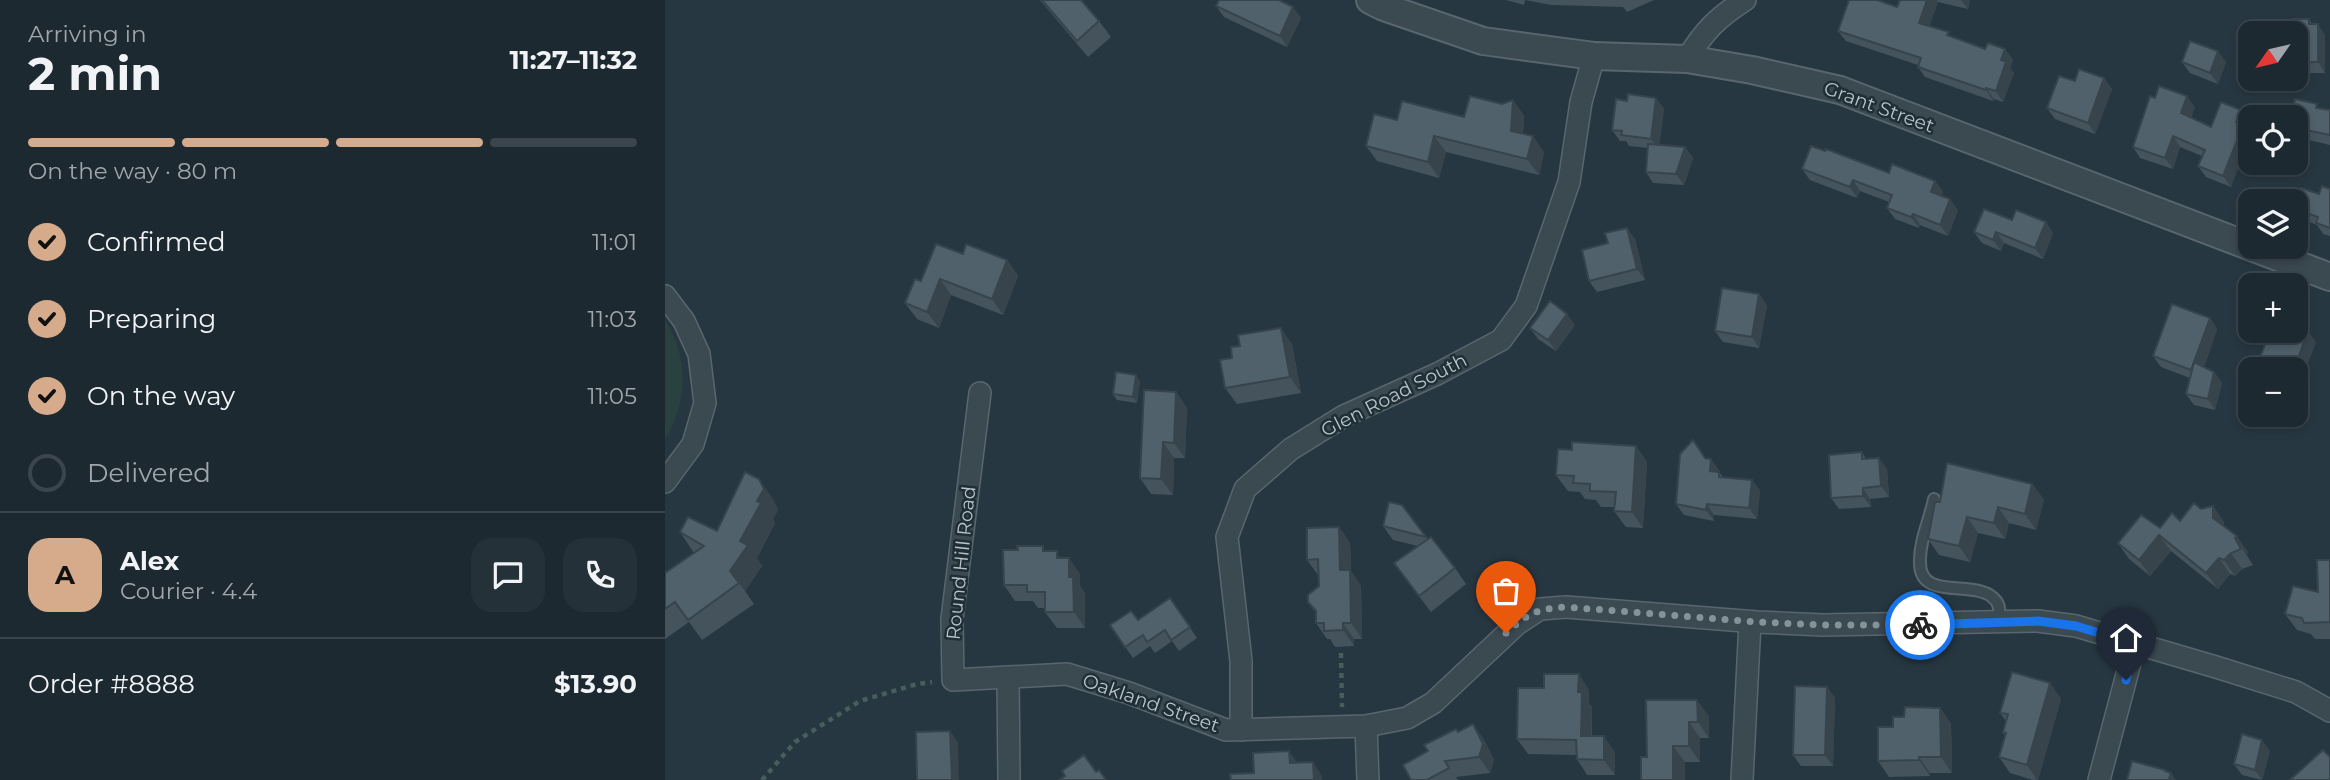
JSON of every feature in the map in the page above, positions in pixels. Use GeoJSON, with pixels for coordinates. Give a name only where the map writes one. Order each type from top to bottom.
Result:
{"type":"FeatureCollection","features":[{"type":"Feature","properties":{"kind":"street","name":"Grant Street"},"geometry":{"type":"LineString","coordinates":[[1370,0],[1483,41],[1594,56],[1687,59],[1752,70],[1840,90],[2330,277]]}},
{"type":"Feature","properties":{"kind":"street"},"geometry":{"type":"LineString","coordinates":[[1687,59],[1709,27],[1745,0]]}},
{"type":"Feature","properties":{"kind":"street","name":"Glen Road South"},"geometry":{"type":"LineString","coordinates":[[1241,730],[1241,661],[1227,537],[1245,489],[1291,449],[1344,416],[1437,374],[1501,340],[1526,306],[1569,182],[1581,102],[1594,56]]}},
{"type":"Feature","properties":{"kind":"street"},"geometry":{"type":"LineString","coordinates":[[665,296],[684,321],[699,354],[705,403],[693,444],[665,482]]}},
{"type":"Feature","properties":{"kind":"street","name":"Round Hill Road"},"geometry":{"type":"LineString","coordinates":[[953,680],[952,619],[980,393]]}},
{"type":"Feature","properties":{"kind":"street","name":"Oakland Street"},"geometry":{"type":"LineString","coordinates":[[1008,678],[1067,674],[1129,693],[1226,730],[1366,726],[1407,718],[1433,703],[1517,624],[1540,609],[1566,607],[1750,622],[1823,625],[2038,621],[2076,626],[2296,692],[2330,710]]}},
{"type":"Feature","properties":{"kind":"street"},"geometry":{"type":"LineString","coordinates":[[1742,780],[1750,622]]}},
{"type":"Feature","properties":{"kind":"street"},"geometry":{"type":"LineString","coordinates":[[2099,780],[2135,644]]}},
{"type":"Feature","properties":{"kind":"street"},"geometry":{"type":"LineString","coordinates":[[953,680],[1008,678],[1009,780]]}},
{"type":"Feature","properties":{"kind":"street"},"geometry":{"type":"LineString","coordinates":[[1366,726],[1368,780]]}},
{"type":"Feature","properties":{"kind":"lane"},"geometry":{"type":"LineString","coordinates":[[1934,499],[1919,564],[1923,576],[1939,587],[1972,589],[1987,594],[1996,601],[1999,623]]}},
{"type":"Feature","properties":{"kind":"path"},"geometry":{"type":"LineString","coordinates":[[1341,653],[1343,715]]}},
{"type":"Feature","properties":{"kind":"path"},"geometry":{"type":"LineString","coordinates":[[762,780],[795,741],[860,701],[917,684],[953,680]]}},
{"type":"Feature","properties":{"kind":"green space"},"geometry":{"type":"Polygon","coordinates":[[[665,320],[678,350],[683,380],[678,409],[665,439],[665,320]]]}},
{"type":"Feature","properties":{"kind":"building"},"geometry":{"type":"Polygon","coordinates":[[[1042,0],[1081,0],[1099,21],[1077,41],[1042,0]]]}},
{"type":"Feature","properties":{"kind":"building"},"geometry":{"type":"Polygon","coordinates":[[[1219,0],[1279,0],[1293,7],[1280,36],[1216,6],[1219,0]]]}},
{"type":"Feature","properties":{"kind":"building"},"geometry":{"type":"Polygon","coordinates":[[[1849,0],[1877,0],[1897,7],[1900,0],[1927,0],[1919,23],[1949,32],[1947,35],[1985,49],[1988,43],[2005,49],[2001,60],[2006,62],[1996,91],[1918,67],[1921,58],[1838,31],[1849,0]]]}},
{"type":"Feature","properties":{"kind":"building"},"geometry":{"type":"Polygon","coordinates":[[[2309,19],[2309,24],[2318,24],[2318,62],[2308,62],[2308,21],[2292,21],[2309,19]]]}},
{"type":"Feature","properties":{"kind":"building"},"geometry":{"type":"Polygon","coordinates":[[[2190,41],[2218,51],[2210,73],[2182,62],[2190,41]]]}},
{"type":"Feature","properties":{"kind":"building"},"geometry":{"type":"Polygon","coordinates":[[[2079,69],[2104,78],[2088,123],[2047,108],[2059,76],[2075,81],[2079,69]]]}},
{"type":"Feature","properties":{"kind":"building"},"geometry":{"type":"Polygon","coordinates":[[[2159,86],[2187,96],[2181,113],[2211,127],[2221,102],[2238,109],[2238,138],[2223,176],[2198,166],[2205,150],[2173,136],[2165,158],[2133,147],[2150,96],[2155,98],[2159,86]]]}},
{"type":"Feature","properties":{"kind":"building"},"geometry":{"type":"Polygon","coordinates":[[[1628,94],[1656,98],[1651,139],[1621,135],[1622,131],[1612,130],[1616,99],[1627,101],[1628,94]]]}},
{"type":"Feature","properties":{"kind":"building"},"geometry":{"type":"Polygon","coordinates":[[[1470,96],[1502,104],[1513,100],[1511,131],[1533,136],[1527,159],[1434,136],[1428,162],[1366,146],[1374,114],[1397,120],[1402,101],[1464,117],[1470,96]]]}},
{"type":"Feature","properties":{"kind":"building"},"geometry":{"type":"Polygon","coordinates":[[[2295,99],[2317,104],[2316,108],[2330,110],[2330,135],[2308,130],[2308,105],[2294,105],[2295,99]]]}},
{"type":"Feature","properties":{"kind":"building"},"geometry":{"type":"Polygon","coordinates":[[[1648,144],[1685,147],[1676,174],[1646,172],[1648,144]]]}},
{"type":"Feature","properties":{"kind":"building"},"geometry":{"type":"Polygon","coordinates":[[[1811,146],[1889,173],[1892,164],[1935,181],[1931,192],[1950,199],[1940,225],[1913,214],[1911,217],[1887,208],[1892,195],[1853,180],[1850,187],[1802,169],[1811,146]]]}},
{"type":"Feature","properties":{"kind":"building"},"geometry":{"type":"Polygon","coordinates":[[[2322,186],[2330,189],[2330,228],[2316,223],[2318,217],[2308,213],[2308,190],[2319,194],[2322,186]]]}},
{"type":"Feature","properties":{"kind":"building"},"geometry":{"type":"Polygon","coordinates":[[[1984,209],[2012,220],[2016,210],[2046,222],[2035,248],[1996,232],[1993,240],[1974,232],[1984,209]]]}},
{"type":"Feature","properties":{"kind":"building"},"geometry":{"type":"Polygon","coordinates":[[[1627,228],[1637,269],[1589,281],[1582,250],[1608,243],[1605,233],[1627,228]]]}},
{"type":"Feature","properties":{"kind":"building"},"geometry":{"type":"Polygon","coordinates":[[[936,244],[963,254],[966,244],[1007,260],[992,299],[940,279],[927,312],[905,303],[915,279],[921,281],[936,244]]]}},
{"type":"Feature","properties":{"kind":"building"},"geometry":{"type":"Polygon","coordinates":[[[1722,288],[1759,294],[1752,337],[1715,331],[1722,288]]]}},
{"type":"Feature","properties":{"kind":"building"},"geometry":{"type":"Polygon","coordinates":[[[1550,301],[1567,314],[1548,340],[1530,328],[1550,301]]]}},
{"type":"Feature","properties":{"kind":"building"},"geometry":{"type":"Polygon","coordinates":[[[2172,304],[2210,318],[2191,370],[2153,356],[2172,304]]]}},
{"type":"Feature","properties":{"kind":"building"},"geometry":{"type":"Polygon","coordinates":[[[1281,328],[1290,377],[1225,388],[1220,360],[1232,358],[1231,347],[1240,346],[1238,335],[1281,328]]]}},
{"type":"Feature","properties":{"kind":"building"},"geometry":{"type":"Polygon","coordinates":[[[2266,343],[2304,343],[2298,357],[2260,357],[2266,343]]]}},
{"type":"Feature","properties":{"kind":"building"},"geometry":{"type":"Polygon","coordinates":[[[2194,362],[2214,372],[2208,399],[2186,394],[2194,362]]]}},
{"type":"Feature","properties":{"kind":"building"},"geometry":{"type":"Polygon","coordinates":[[[1116,372],[1136,375],[1133,397],[1113,394],[1116,372]]]}},
{"type":"Feature","properties":{"kind":"building"},"geometry":{"type":"Polygon","coordinates":[[[1144,390],[1176,392],[1174,443],[1163,442],[1161,479],[1140,478],[1144,390]]]}},
{"type":"Feature","properties":{"kind":"building"},"geometry":{"type":"Polygon","coordinates":[[[1693,440],[1705,458],[1711,459],[1710,471],[1719,472],[1719,477],[1752,480],[1749,508],[1707,504],[1706,510],[1676,504],[1680,454],[1693,440]]]}},
{"type":"Feature","properties":{"kind":"building"},"geometry":{"type":"Polygon","coordinates":[[[1572,442],[1636,446],[1632,512],[1614,511],[1616,492],[1590,491],[1590,484],[1573,483],[1574,476],[1556,475],[1558,449],[1572,450],[1572,442]]]}},
{"type":"Feature","properties":{"kind":"building"},"geometry":{"type":"Polygon","coordinates":[[[1862,452],[1862,459],[1879,458],[1881,486],[1863,488],[1863,496],[1831,498],[1829,455],[1862,452]]]}},
{"type":"Feature","properties":{"kind":"building"},"geometry":{"type":"Polygon","coordinates":[[[1947,463],[2032,484],[2025,514],[1998,507],[1994,523],[1967,517],[1959,546],[1928,539],[1935,502],[1940,502],[1947,463]]]}},
{"type":"Feature","properties":{"kind":"building"},"geometry":{"type":"Polygon","coordinates":[[[745,472],[759,479],[764,489],[757,501],[761,503],[740,541],[748,545],[730,571],[739,583],[688,620],[675,602],[665,609],[665,573],[704,546],[680,532],[688,517],[717,531],[745,472]]]}},
{"type":"Feature","properties":{"kind":"building"},"geometry":{"type":"Polygon","coordinates":[[[1389,502],[1402,505],[1426,537],[1383,526],[1389,502]]]}},
{"type":"Feature","properties":{"kind":"building"},"geometry":{"type":"Polygon","coordinates":[[[2194,503],[2201,509],[2213,506],[2213,518],[2237,536],[2235,538],[2241,549],[2224,560],[2219,558],[2206,573],[2159,535],[2139,560],[2118,543],[2141,515],[2160,528],[2172,513],[2180,521],[2194,503]]]}},
{"type":"Feature","properties":{"kind":"building"},"geometry":{"type":"Polygon","coordinates":[[[1339,527],[1340,570],[1350,570],[1351,623],[1343,623],[1343,630],[1324,631],[1324,623],[1316,623],[1316,611],[1308,602],[1308,595],[1319,586],[1318,559],[1307,560],[1307,528],[1339,527]]]}},
{"type":"Feature","properties":{"kind":"building"},"geometry":{"type":"Polygon","coordinates":[[[1431,537],[1455,568],[1419,596],[1394,563],[1431,537]]]}},
{"type":"Feature","properties":{"kind":"building"},"geometry":{"type":"Polygon","coordinates":[[[1017,546],[1043,546],[1043,551],[1057,551],[1057,558],[1069,558],[1069,577],[1073,577],[1074,612],[1045,612],[1045,592],[1027,592],[1027,585],[1004,585],[1003,550],[1018,550],[1017,546]]]}},
{"type":"Feature","properties":{"kind":"building"},"geometry":{"type":"Polygon","coordinates":[[[2317,560],[2330,560],[2330,622],[2304,623],[2302,618],[2285,614],[2293,586],[2318,592],[2317,560]]]}},
{"type":"Feature","properties":{"kind":"building"},"geometry":{"type":"Polygon","coordinates":[[[1170,598],[1190,627],[1171,640],[1165,630],[1147,642],[1143,635],[1125,647],[1110,625],[1131,611],[1138,620],[1170,598]]]}},
{"type":"Feature","properties":{"kind":"building"},"geometry":{"type":"Polygon","coordinates":[[[2012,672],[2050,683],[2027,765],[1999,757],[2008,714],[2000,713],[2012,672]]]}},
{"type":"Feature","properties":{"kind":"building"},"geometry":{"type":"Polygon","coordinates":[[[1544,674],[1579,674],[1578,692],[1582,692],[1581,736],[1604,736],[1604,760],[1577,759],[1576,740],[1517,739],[1518,688],[1544,688],[1544,674]]]}},
{"type":"Feature","properties":{"kind":"building"},"geometry":{"type":"Polygon","coordinates":[[[1795,686],[1827,687],[1825,755],[1793,755],[1795,686]]]}},
{"type":"Feature","properties":{"kind":"building"},"geometry":{"type":"Polygon","coordinates":[[[1646,700],[1697,700],[1698,722],[1689,722],[1689,746],[1673,746],[1673,780],[1641,780],[1641,757],[1647,757],[1646,700]]]}},
{"type":"Feature","properties":{"kind":"building"},"geometry":{"type":"Polygon","coordinates":[[[1905,707],[1940,708],[1941,757],[1878,761],[1878,727],[1893,727],[1893,717],[1904,717],[1905,707]]]}},
{"type":"Feature","properties":{"kind":"building"},"geometry":{"type":"Polygon","coordinates":[[[1473,724],[1483,744],[1479,757],[1445,761],[1449,768],[1427,780],[1411,780],[1403,765],[1428,751],[1424,745],[1456,729],[1458,732],[1473,724]]]}},
{"type":"Feature","properties":{"kind":"building"},"geometry":{"type":"Polygon","coordinates":[[[950,731],[952,780],[917,780],[916,732],[950,731]]]}},
{"type":"Feature","properties":{"kind":"building"},"geometry":{"type":"Polygon","coordinates":[[[2242,734],[2262,740],[2255,770],[2234,764],[2242,734]]]}},
{"type":"Feature","properties":{"kind":"building"},"geometry":{"type":"Polygon","coordinates":[[[2323,750],[2330,757],[2330,780],[2290,780],[2323,750]]]}},
{"type":"Feature","properties":{"kind":"building"},"geometry":{"type":"Polygon","coordinates":[[[1289,751],[1290,763],[1313,762],[1314,780],[1231,780],[1230,774],[1254,773],[1253,753],[1289,751]]]}},
{"type":"Feature","properties":{"kind":"building"},"geometry":{"type":"Polygon","coordinates":[[[1084,755],[1096,772],[1099,770],[1106,780],[1059,780],[1065,776],[1062,771],[1084,755]]]}},
{"type":"Feature","properties":{"kind":"building"},"geometry":{"type":"Polygon","coordinates":[[[2132,761],[2165,770],[2171,773],[2171,780],[2127,780],[2132,761]]]}},
{"type":"Feature","properties":{"kind":"way so far"},"geometry":{"type":"LineString","coordinates":[[1506,633],[1540,609],[1566,607],[1757,622],[1920,625]]}},
{"type":"Feature","properties":{"kind":"route"},"geometry":{"type":"LineString","coordinates":[[1920,625],[2038,621],[2076,626],[2135,644],[2126,680]]}}]}
